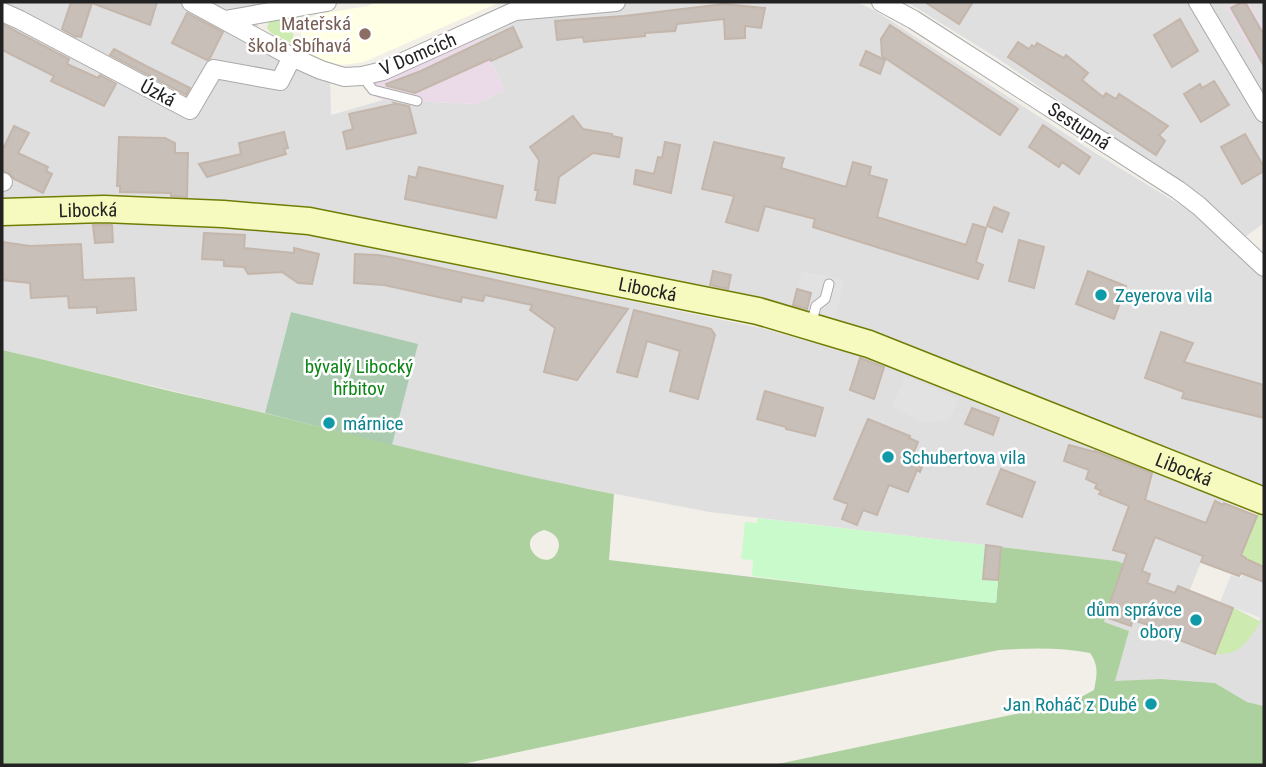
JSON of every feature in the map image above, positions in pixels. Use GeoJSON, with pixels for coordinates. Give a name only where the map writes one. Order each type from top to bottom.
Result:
{"type":"FeatureCollection","features":[{"type":"Feature","properties":{"kind":"street","name":"V Domcích"},"geometry":{"type":"LineString","coordinates":[[191,2],[292,57],[344,77],[383,71],[516,11],[616,2]]}},
{"type":"Feature","properties":{"kind":"street"},"geometry":{"type":"LineString","coordinates":[[225,20],[327,2]]}},
{"type":"Feature","properties":{"kind":"street","name":"Sestupná"},"geometry":{"type":"LineString","coordinates":[[881,2],[914,20],[1178,190],[1264,267]]}},
{"type":"Feature","properties":{"kind":"street"},"geometry":{"type":"LineString","coordinates":[[1198,2],[1264,113]]}},
{"type":"Feature","properties":{"kind":"street","name":"Úzká"},"geometry":{"type":"LineString","coordinates":[[2,12],[190,110],[214,69],[280,81],[292,57]]}},
{"type":"Feature","properties":{"kind":"street","name":"Libocká"},"geometry":{"type":"LineString","coordinates":[[2,212],[104,209],[309,221],[758,311],[869,344],[1264,501]]}},
{"type":"Feature","properties":{"kind":"lane"},"geometry":{"type":"LineString","coordinates":[[362,76],[373,90],[417,101]]}},
{"type":"Feature","properties":{"kind":"lane"},"geometry":{"type":"LineString","coordinates":[[810,327],[816,306],[825,299],[828,284]]}},
{"type":"Feature","properties":{"kind":"shaded area"},"geometry":{"type":"Polygon","coordinates":[[[2,2],[280,2],[272,3],[258,24],[261,46],[330,79],[331,115],[383,100],[476,104],[505,91],[479,36],[511,20],[508,2],[856,2],[874,10],[1092,151],[1205,220],[1264,277],[1264,494],[867,337],[456,246],[2,204],[2,2]]]}},
{"type":"Feature","properties":{"kind":"shaded area","name":"Mateřská škola Sbíhavá"},"geometry":{"type":"Polygon","coordinates":[[[376,2],[500,2],[364,62],[342,65],[326,61],[311,54],[304,47],[301,31],[309,18],[376,2]]]}},
{"type":"Feature","properties":{"kind":"shaded area"},"geometry":{"type":"Polygon","coordinates":[[[907,2],[1264,2],[1264,223],[1245,237],[1199,196],[997,58],[907,2]]]}},
{"type":"Feature","properties":{"kind":"shaded area"},"geometry":{"type":"Polygon","coordinates":[[[1236,2],[1248,2],[1264,28],[1264,55],[1256,60],[1226,7],[1236,2]]]}},
{"type":"Feature","properties":{"kind":"shaded area"},"geometry":{"type":"Polygon","coordinates":[[[479,36],[505,91],[476,104],[383,100],[370,94],[362,85],[479,36]]]}},
{"type":"Feature","properties":{"kind":"shaded area"},"geometry":{"type":"Polygon","coordinates":[[[154,222],[295,232],[761,328],[810,342],[860,350],[1227,495],[1190,590],[1259,621],[1264,612],[1264,706],[1247,702],[1215,683],[1161,679],[1114,682],[1129,631],[1104,623],[1117,561],[709,512],[533,478],[392,445],[417,344],[291,312],[265,413],[2,350],[2,223],[154,222]]]}},
{"type":"Feature","properties":{"kind":"shaded area"},"geometry":{"type":"Polygon","coordinates":[[[802,271],[844,280],[835,320],[807,312],[811,293],[797,289],[802,271]]]}},
{"type":"Feature","properties":{"kind":"shaded area"},"geometry":{"type":"Polygon","coordinates":[[[905,376],[959,399],[950,419],[924,423],[892,407],[905,376]]]}},
{"type":"Feature","properties":{"kind":"shaded area"},"geometry":{"type":"Polygon","coordinates":[[[1243,574],[1264,582],[1264,612],[1261,618],[1220,602],[1231,575],[1241,578],[1243,574]]]}},
{"type":"Feature","properties":{"kind":"green space"},"geometry":{"type":"Polygon","coordinates":[[[298,16],[293,31],[294,45],[267,28],[272,20],[298,16]]]}},
{"type":"Feature","properties":{"kind":"green space","name":"bývalý Libocký hřbitov"},"geometry":{"type":"Polygon","coordinates":[[[291,312],[418,344],[392,445],[265,413],[291,312]]]}},
{"type":"Feature","properties":{"kind":"green space"},"geometry":{"type":"Polygon","coordinates":[[[2,350],[441,456],[614,494],[609,560],[996,603],[1001,547],[1117,561],[1124,564],[1104,622],[1129,631],[1115,681],[1161,679],[1215,683],[1247,702],[1264,706],[1264,765],[773,765],[1072,702],[1094,690],[1097,671],[1090,653],[1056,649],[1010,649],[458,765],[2,765],[2,350]],[[544,530],[534,535],[530,542],[534,554],[547,560],[558,550],[559,543],[553,534],[544,530]]]}},
{"type":"Feature","properties":{"kind":"green space"},"geometry":{"type":"Polygon","coordinates":[[[1258,513],[1264,515],[1264,567],[1259,565],[1241,573],[1246,558],[1241,555],[1258,513]]]}},
{"type":"Feature","properties":{"kind":"green space"},"geometry":{"type":"Polygon","coordinates":[[[758,518],[1001,547],[996,603],[752,576],[753,560],[741,559],[745,522],[757,523],[758,518]]]}},
{"type":"Feature","properties":{"kind":"green space"},"geometry":{"type":"Polygon","coordinates":[[[1232,607],[1261,622],[1237,650],[1215,654],[1232,607]]]}},
{"type":"Feature","properties":{"kind":"building"},"geometry":{"type":"Polygon","coordinates":[[[71,2],[157,2],[150,25],[92,3],[81,37],[76,37],[62,29],[71,2]]]}},
{"type":"Feature","properties":{"kind":"building"},"geometry":{"type":"Polygon","coordinates":[[[925,2],[973,2],[959,24],[925,2]]]}},
{"type":"Feature","properties":{"kind":"building"},"geometry":{"type":"Polygon","coordinates":[[[1245,2],[1264,35],[1264,66],[1231,8],[1245,2]]]}},
{"type":"Feature","properties":{"kind":"building"},"geometry":{"type":"Polygon","coordinates":[[[724,4],[765,8],[761,28],[745,26],[745,38],[725,39],[724,19],[677,24],[675,31],[645,33],[645,36],[584,42],[583,37],[557,40],[555,21],[724,4]]]}},
{"type":"Feature","properties":{"kind":"building"},"geometry":{"type":"Polygon","coordinates":[[[187,13],[223,32],[207,60],[172,43],[187,13]]]}},
{"type":"Feature","properties":{"kind":"building"},"geometry":{"type":"Polygon","coordinates":[[[1180,19],[1198,51],[1172,67],[1154,35],[1180,19]]]}},
{"type":"Feature","properties":{"kind":"building"},"geometry":{"type":"Polygon","coordinates":[[[2,24],[69,59],[67,64],[98,78],[100,75],[116,84],[104,106],[51,81],[54,76],[2,50],[2,24]]]}},
{"type":"Feature","properties":{"kind":"building"},"geometry":{"type":"Polygon","coordinates":[[[890,25],[1018,109],[1000,135],[882,56],[881,39],[890,25]]]}},
{"type":"Feature","properties":{"kind":"building"},"geometry":{"type":"Polygon","coordinates":[[[513,27],[522,47],[491,61],[490,59],[415,93],[386,84],[421,71],[513,27]]]}},
{"type":"Feature","properties":{"kind":"building"},"geometry":{"type":"Polygon","coordinates":[[[1018,42],[1029,49],[1037,43],[1064,58],[1066,55],[1088,73],[1082,80],[1103,97],[1106,93],[1116,99],[1119,94],[1168,126],[1159,135],[1165,141],[1156,155],[1008,57],[1018,42]]]}},
{"type":"Feature","properties":{"kind":"building"},"geometry":{"type":"Polygon","coordinates":[[[114,49],[190,88],[186,95],[110,55],[114,49]]]}},
{"type":"Feature","properties":{"kind":"building"},"geometry":{"type":"Polygon","coordinates":[[[866,51],[885,60],[880,74],[860,65],[866,51]]]}},
{"type":"Feature","properties":{"kind":"building"},"geometry":{"type":"Polygon","coordinates":[[[1214,81],[1229,105],[1201,122],[1184,94],[1200,84],[1202,88],[1214,81]]]}},
{"type":"Feature","properties":{"kind":"building"},"geometry":{"type":"Polygon","coordinates":[[[394,103],[409,106],[416,133],[347,149],[343,132],[353,129],[349,114],[394,103]]]}},
{"type":"Feature","properties":{"kind":"building"},"geometry":{"type":"Polygon","coordinates":[[[573,116],[583,129],[622,138],[619,157],[593,153],[559,177],[555,203],[536,200],[539,160],[530,147],[573,116]]]}},
{"type":"Feature","properties":{"kind":"building"},"geometry":{"type":"Polygon","coordinates":[[[1043,125],[1090,157],[1079,174],[1062,162],[1059,167],[1029,147],[1043,125]]]}},
{"type":"Feature","properties":{"kind":"building"},"geometry":{"type":"Polygon","coordinates":[[[14,126],[29,133],[18,153],[48,167],[46,171],[52,174],[43,193],[2,171],[2,146],[4,147],[14,126]]]}},
{"type":"Feature","properties":{"kind":"building"},"geometry":{"type":"Polygon","coordinates":[[[284,132],[288,148],[284,149],[286,154],[207,177],[199,164],[241,154],[239,143],[284,132]]]}},
{"type":"Feature","properties":{"kind":"building"},"geometry":{"type":"Polygon","coordinates":[[[1245,134],[1264,171],[1242,184],[1221,147],[1245,134]]]}},
{"type":"Feature","properties":{"kind":"building"},"geometry":{"type":"Polygon","coordinates":[[[119,137],[165,138],[175,143],[175,153],[188,153],[187,197],[171,196],[171,193],[120,192],[120,186],[117,186],[119,137]]]}},
{"type":"Feature","properties":{"kind":"building"},"geometry":{"type":"Polygon","coordinates":[[[665,142],[680,145],[671,193],[634,184],[636,170],[654,174],[658,157],[662,158],[665,142]]]}},
{"type":"Feature","properties":{"kind":"building"},"geometry":{"type":"Polygon","coordinates":[[[714,142],[784,158],[781,168],[846,187],[853,162],[871,167],[869,175],[887,180],[877,217],[966,245],[973,224],[986,228],[976,262],[983,265],[978,279],[813,227],[815,219],[765,206],[758,231],[726,222],[734,196],[702,189],[714,142]]]}},
{"type":"Feature","properties":{"kind":"building"},"geometry":{"type":"Polygon","coordinates":[[[419,167],[503,186],[496,218],[405,199],[409,176],[416,178],[419,167]]]}},
{"type":"Feature","properties":{"kind":"building"},"geometry":{"type":"Polygon","coordinates":[[[994,207],[1009,213],[1002,232],[987,226],[994,207]]]}},
{"type":"Feature","properties":{"kind":"building"},"geometry":{"type":"Polygon","coordinates":[[[93,225],[112,225],[113,242],[95,243],[93,225]]]}},
{"type":"Feature","properties":{"kind":"building"},"geometry":{"type":"Polygon","coordinates":[[[204,233],[245,235],[244,248],[294,253],[294,248],[319,254],[312,284],[298,283],[282,272],[248,274],[244,267],[224,266],[224,260],[202,259],[204,233]]]}},
{"type":"Feature","properties":{"kind":"building"},"geometry":{"type":"Polygon","coordinates":[[[1019,240],[1044,247],[1034,288],[1009,281],[1019,240]]]}},
{"type":"Feature","properties":{"kind":"building"},"geometry":{"type":"Polygon","coordinates":[[[2,242],[30,246],[81,244],[83,280],[134,278],[136,310],[97,313],[97,307],[69,308],[68,296],[31,298],[30,283],[2,280],[2,242]]]}},
{"type":"Feature","properties":{"kind":"building"},"geometry":{"type":"Polygon","coordinates":[[[355,254],[395,258],[628,309],[577,380],[544,372],[555,328],[530,310],[532,305],[485,295],[483,301],[462,297],[461,302],[384,285],[354,283],[355,254]]]}},
{"type":"Feature","properties":{"kind":"building"},"geometry":{"type":"Polygon","coordinates":[[[713,271],[731,275],[728,289],[710,285],[713,271]]]}},
{"type":"Feature","properties":{"kind":"building","name":"Zeyerova vila"},"geometry":{"type":"Polygon","coordinates":[[[1088,271],[1126,286],[1114,319],[1076,304],[1088,271]]]}},
{"type":"Feature","properties":{"kind":"building"},"geometry":{"type":"Polygon","coordinates":[[[797,289],[811,293],[807,309],[793,305],[797,289]]]}},
{"type":"Feature","properties":{"kind":"building"},"geometry":{"type":"Polygon","coordinates":[[[634,310],[711,329],[715,335],[698,399],[670,391],[680,351],[647,341],[637,377],[617,372],[634,310]]]}},
{"type":"Feature","properties":{"kind":"building"},"geometry":{"type":"Polygon","coordinates":[[[1161,332],[1193,343],[1184,362],[1264,385],[1264,418],[1182,398],[1184,392],[1145,378],[1161,332]]]}},
{"type":"Feature","properties":{"kind":"building"},"geometry":{"type":"Polygon","coordinates":[[[860,358],[884,367],[874,399],[850,390],[860,358]]]}},
{"type":"Feature","properties":{"kind":"building"},"geometry":{"type":"Polygon","coordinates":[[[765,391],[823,408],[815,436],[757,419],[765,391]]]}},
{"type":"Feature","properties":{"kind":"building"},"geometry":{"type":"Polygon","coordinates":[[[972,408],[999,418],[993,435],[965,424],[972,408]]]}},
{"type":"Feature","properties":{"kind":"building"},"geometry":{"type":"Polygon","coordinates":[[[868,419],[910,436],[909,438],[918,442],[914,452],[926,457],[908,492],[889,485],[877,515],[863,510],[857,525],[842,519],[848,504],[834,499],[868,419]]]}},
{"type":"Feature","properties":{"kind":"building"},"geometry":{"type":"Polygon","coordinates":[[[1069,445],[1095,451],[1152,473],[1145,500],[1206,523],[1215,501],[1257,516],[1241,555],[1264,567],[1264,582],[1201,562],[1203,556],[1155,537],[1142,571],[1150,574],[1147,583],[1175,593],[1178,586],[1233,608],[1215,654],[1159,632],[1160,629],[1133,620],[1131,626],[1105,617],[1127,554],[1113,550],[1129,506],[1099,494],[1101,491],[1095,488],[1097,484],[1086,479],[1089,470],[1064,461],[1069,445]]]}},
{"type":"Feature","properties":{"kind":"building"},"geometry":{"type":"Polygon","coordinates":[[[1001,469],[1035,482],[1022,517],[987,504],[1001,469]]]}},
{"type":"Feature","properties":{"kind":"building"},"geometry":{"type":"Polygon","coordinates":[[[986,545],[1001,547],[998,580],[983,579],[986,545]]]}},
{"type":"Feature","properties":{"kind":"place","name":"Mateřská škola Sbíhavá"},"geometry":{"type":"Point","coordinates":[365,34]}},
{"type":"Feature","properties":{"kind":"place","name":"Zeyerova vila"},"geometry":{"type":"Point","coordinates":[1101,295]}},
{"type":"Feature","properties":{"kind":"place","name":"márnice"},"geometry":{"type":"Point","coordinates":[329,423]}},
{"type":"Feature","properties":{"kind":"place","name":"Schubertova vila"},"geometry":{"type":"Point","coordinates":[888,457]}},
{"type":"Feature","properties":{"kind":"place","name":"dům správce obory"},"geometry":{"type":"Point","coordinates":[1196,620]}},
{"type":"Feature","properties":{"kind":"place","name":"Jan Roháč z Dubé"},"geometry":{"type":"Point","coordinates":[1151,704]}}]}
